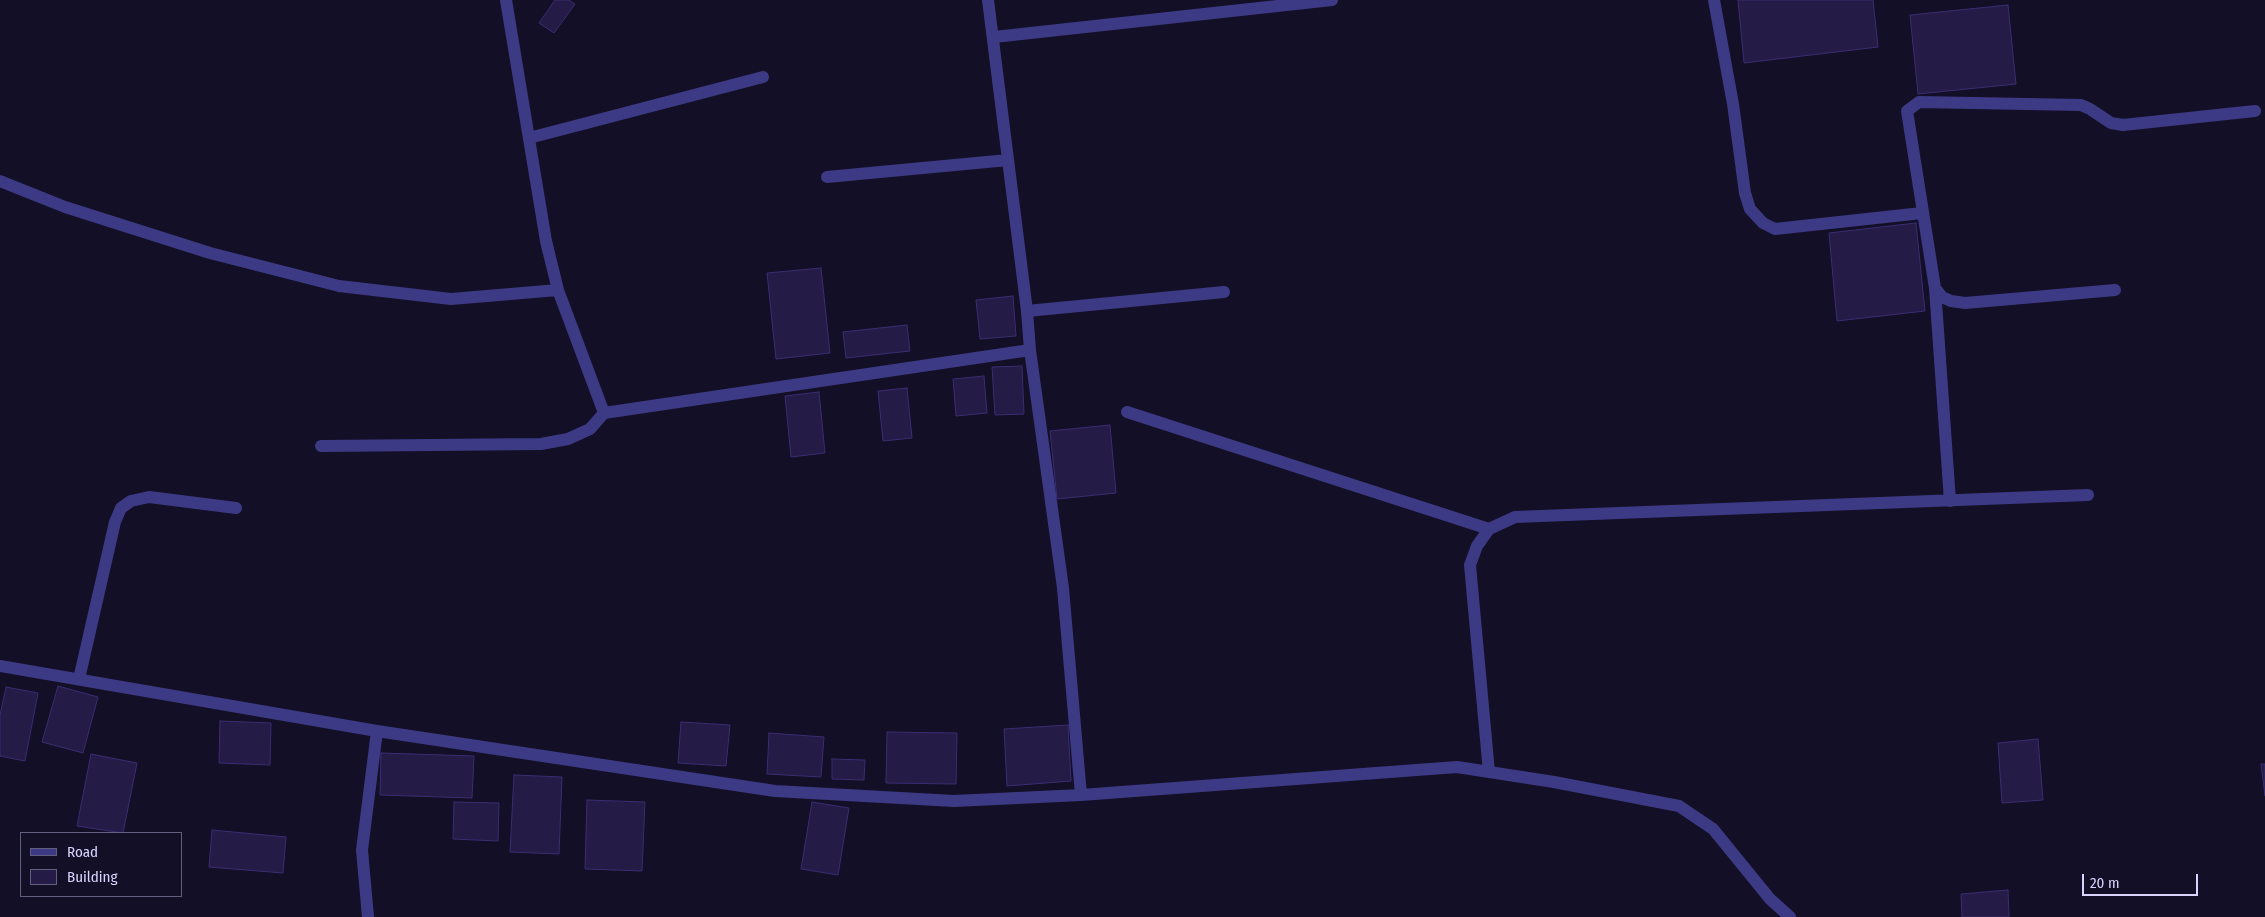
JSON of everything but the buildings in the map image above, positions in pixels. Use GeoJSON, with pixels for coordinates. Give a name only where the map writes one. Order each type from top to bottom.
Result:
{"type":"FeatureCollection","features":[{"type":"Feature","properties":{"kind":"street"},"geometry":{"type":"LineString","coordinates":[[506,0],[546,241],[558,290],[604,413]]}},
{"type":"Feature","properties":{"kind":"street"},"geometry":{"type":"LineString","coordinates":[[988,0],[1027,311],[1030,350],[1063,588],[1081,795]]}},
{"type":"Feature","properties":{"kind":"street"},"geometry":{"type":"LineString","coordinates":[[994,37],[1332,0]]}},
{"type":"Feature","properties":{"kind":"street"},"geometry":{"type":"LineString","coordinates":[[1714,0],[1733,104],[1745,193],[1750,209],[1763,223],[1775,229],[1922,213]]}},
{"type":"Feature","properties":{"kind":"street"},"geometry":{"type":"LineString","coordinates":[[528,138],[762,77]]}},
{"type":"Feature","properties":{"kind":"street"},"geometry":{"type":"LineString","coordinates":[[1950,500],[1935,288],[1906,116],[1907,111],[1919,102],[2081,105],[2111,123],[2123,125],[2255,110]]}},
{"type":"Feature","properties":{"kind":"street"},"geometry":{"type":"LineString","coordinates":[[827,177],[1008,160]]}},
{"type":"Feature","properties":{"kind":"street"},"geometry":{"type":"LineString","coordinates":[[0,181],[65,207],[210,253],[339,286],[451,299],[558,290]]}},
{"type":"Feature","properties":{"kind":"street"},"geometry":{"type":"LineString","coordinates":[[1935,288],[1942,297],[1951,301],[1965,303],[2115,290]]}},
{"type":"Feature","properties":{"kind":"street"},"geometry":{"type":"LineString","coordinates":[[1027,311],[1224,292]]}},
{"type":"Feature","properties":{"kind":"street"},"geometry":{"type":"LineString","coordinates":[[321,446],[541,444],[568,439],[590,429],[604,413],[1030,350]]}},
{"type":"Feature","properties":{"kind":"street"},"geometry":{"type":"LineString","coordinates":[[1127,412],[1489,529]]}},
{"type":"Feature","properties":{"kind":"street"},"geometry":{"type":"LineString","coordinates":[[1489,772],[1470,565],[1477,546],[1489,529],[1515,518],[2088,495]]}},
{"type":"Feature","properties":{"kind":"street"},"geometry":{"type":"LineString","coordinates":[[79,680],[114,522],[121,508],[132,501],[149,497],[236,508]]}},
{"type":"Feature","properties":{"kind":"street"},"geometry":{"type":"LineString","coordinates":[[0,666],[377,731],[775,791],[954,800],[1081,795],[1457,767],[1554,782],[1679,806],[1713,829],[1770,899],[1790,917]]}},
{"type":"Feature","properties":{"kind":"street"},"geometry":{"type":"LineString","coordinates":[[368,917],[362,850],[377,731]]}}]}
